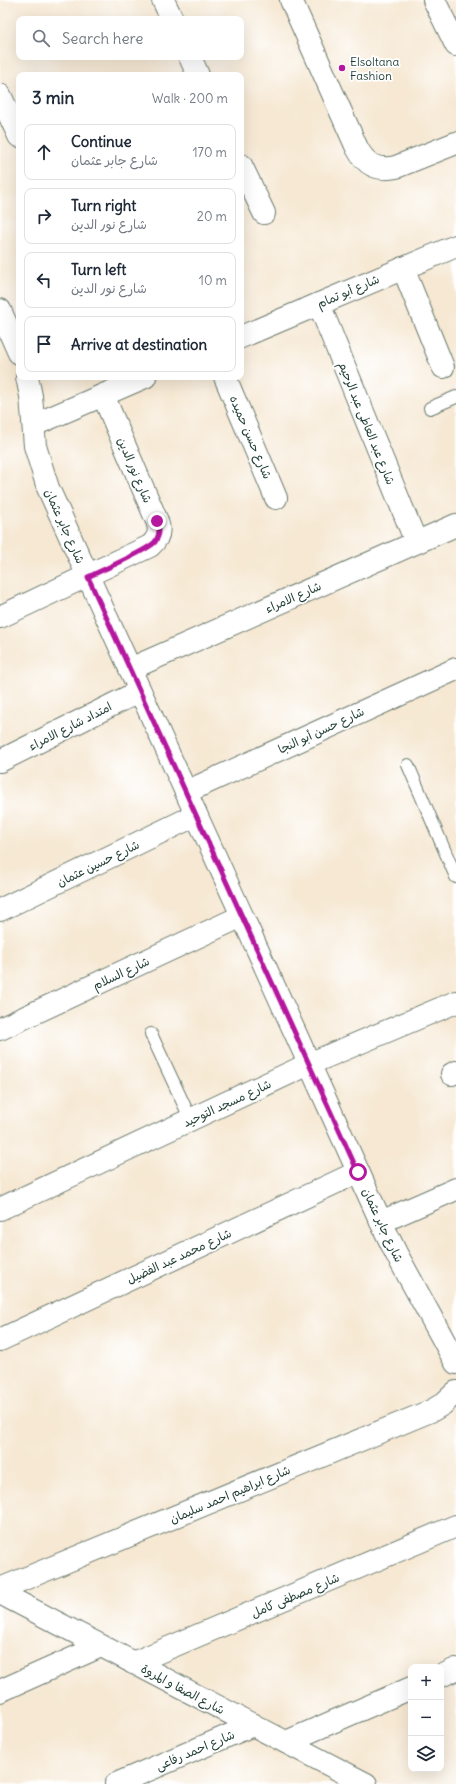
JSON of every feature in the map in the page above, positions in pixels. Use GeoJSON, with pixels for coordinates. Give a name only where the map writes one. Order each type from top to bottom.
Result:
{"type":"FeatureCollection","features":[{"type":"Feature","properties":{"kind":"street"},"geometry":{"type":"LineString","coordinates":[[162,0],[170,16]]}},
{"type":"Feature","properties":{"kind":"street"},"geometry":{"type":"LineString","coordinates":[[291,0],[357,148],[362,157],[368,163],[377,168],[386,169],[396,167],[456,143]]}},
{"type":"Feature","properties":{"kind":"street"},"geometry":{"type":"LineString","coordinates":[[434,0],[450,21],[456,45]]}},
{"type":"Feature","properties":{"kind":"street"},"geometry":{"type":"LineString","coordinates":[[191,60],[197,72]]}},
{"type":"Feature","properties":{"kind":"street"},"geometry":{"type":"LineString","coordinates":[[0,95],[16,130]]}},
{"type":"Feature","properties":{"kind":"street"},"geometry":{"type":"LineString","coordinates":[[244,171],[264,213]]}},
{"type":"Feature","properties":{"kind":"street","name":"شارع أبو تمام"},"geometry":{"type":"LineString","coordinates":[[244,336],[456,246]]}},
{"type":"Feature","properties":{"kind":"street"},"geometry":{"type":"LineString","coordinates":[[403,268],[443,367]]}},
{"type":"Feature","properties":{"kind":"street","name":"شارع عبد العاطى عبد الرحيم"},"geometry":{"type":"LineString","coordinates":[[319,304],[416,542]]}},
{"type":"Feature","properties":{"kind":"street"},"geometry":{"type":"LineString","coordinates":[[0,310],[11,350]]}},
{"type":"Feature","properties":{"kind":"street","name":"شارع جابر عثمان"},"geometry":{"type":"LineString","coordinates":[[28,380],[31,396],[35,446],[43,474],[88,577],[381,1222],[396,1253],[456,1363]]}},
{"type":"Feature","properties":{"kind":"street"},"geometry":{"type":"LineString","coordinates":[[34,425],[139,380]]}},
{"type":"Feature","properties":{"kind":"street","name":"شارع حسن حميده"},"geometry":{"type":"LineString","coordinates":[[226,380],[276,498]]}},
{"type":"Feature","properties":{"kind":"street","name":"شارع نور الدين"},"geometry":{"type":"LineString","coordinates":[[88,577],[150,546],[158,538],[159,532],[157,521],[103,395]]}},
{"type":"Feature","properties":{"kind":"street","name":"شارع الامراء"},"geometry":{"type":"LineString","coordinates":[[130,669],[456,524]]}},
{"type":"Feature","properties":{"kind":"street"},"geometry":{"type":"LineString","coordinates":[[0,617],[88,577]]}},
{"type":"Feature","properties":{"kind":"street","name":"شارع حسن أبو النجا"},"geometry":{"type":"LineString","coordinates":[[186,792],[456,669]]}},
{"type":"Feature","properties":{"kind":"street","name":"امتداد شارع الامراء"},"geometry":{"type":"LineString","coordinates":[[0,761],[140,691]]}},
{"type":"Feature","properties":{"kind":"street","name":"شارع حسين عثمان"},"geometry":{"type":"LineString","coordinates":[[0,910],[196,815]]}},
{"type":"Feature","properties":{"kind":"street","name":"شارع السلام"},"geometry":{"type":"LineString","coordinates":[[0,1029],[242,916]]}},
{"type":"Feature","properties":{"kind":"street","name":"شارع مسجد التوحيد"},"geometry":{"type":"LineString","coordinates":[[0,1209],[309,1064],[456,1002]]}},
{"type":"Feature","properties":{"kind":"street","name":"شارع محمد عبد الفضيل"},"geometry":{"type":"LineString","coordinates":[[0,1340],[358,1172]]}},
{"type":"Feature","properties":{"kind":"street"},"geometry":{"type":"LineString","coordinates":[[381,1222],[456,1189]]}},
{"type":"Feature","properties":{"kind":"street","name":"شارع ابراهيم احمد سليمان"},"geometry":{"type":"LineString","coordinates":[[0,1589],[433,1410],[443,1404],[456,1392]]}},
{"type":"Feature","properties":{"kind":"street","name":"شارع مصطفى كامل"},"geometry":{"type":"LineString","coordinates":[[133,1663],[456,1526]]}},
{"type":"Feature","properties":{"kind":"street","name":"شارع الصفا و المروة"},"geometry":{"type":"LineString","coordinates":[[0,1593],[366,1784]]}},
{"type":"Feature","properties":{"kind":"street"},"geometry":{"type":"LineString","coordinates":[[0,1691],[101,1646]]}},
{"type":"Feature","properties":{"kind":"street"},"geometry":{"type":"LineString","coordinates":[[444,1675],[456,1669]]}},
{"type":"Feature","properties":{"kind":"street"},"geometry":{"type":"LineString","coordinates":[[286,1742],[408,1689]]}},
{"type":"Feature","properties":{"kind":"street","name":"شارع احمد رفاعى"},"geometry":{"type":"LineString","coordinates":[[116,1784],[253,1725]]}},
{"type":"Feature","properties":{"kind":"lane"},"geometry":{"type":"LineString","coordinates":[[430,408],[456,397]]}},
{"type":"Feature","properties":{"kind":"lane"},"geometry":{"type":"LineString","coordinates":[[408,765],[456,877]]}},
{"type":"Feature","properties":{"kind":"lane"},"geometry":{"type":"LineString","coordinates":[[151,1034],[191,1120]]}},
{"type":"Feature","properties":{"kind":"place","name":"Elsoltana Fashion"},"geometry":{"type":"Point","coordinates":[342,68]}},
{"type":"Feature","properties":{"kind":"route"},"geometry":{"type":"LineString","coordinates":[[157,521],[159,532],[158,538],[154,543],[88,577],[358,1172]]}}]}
